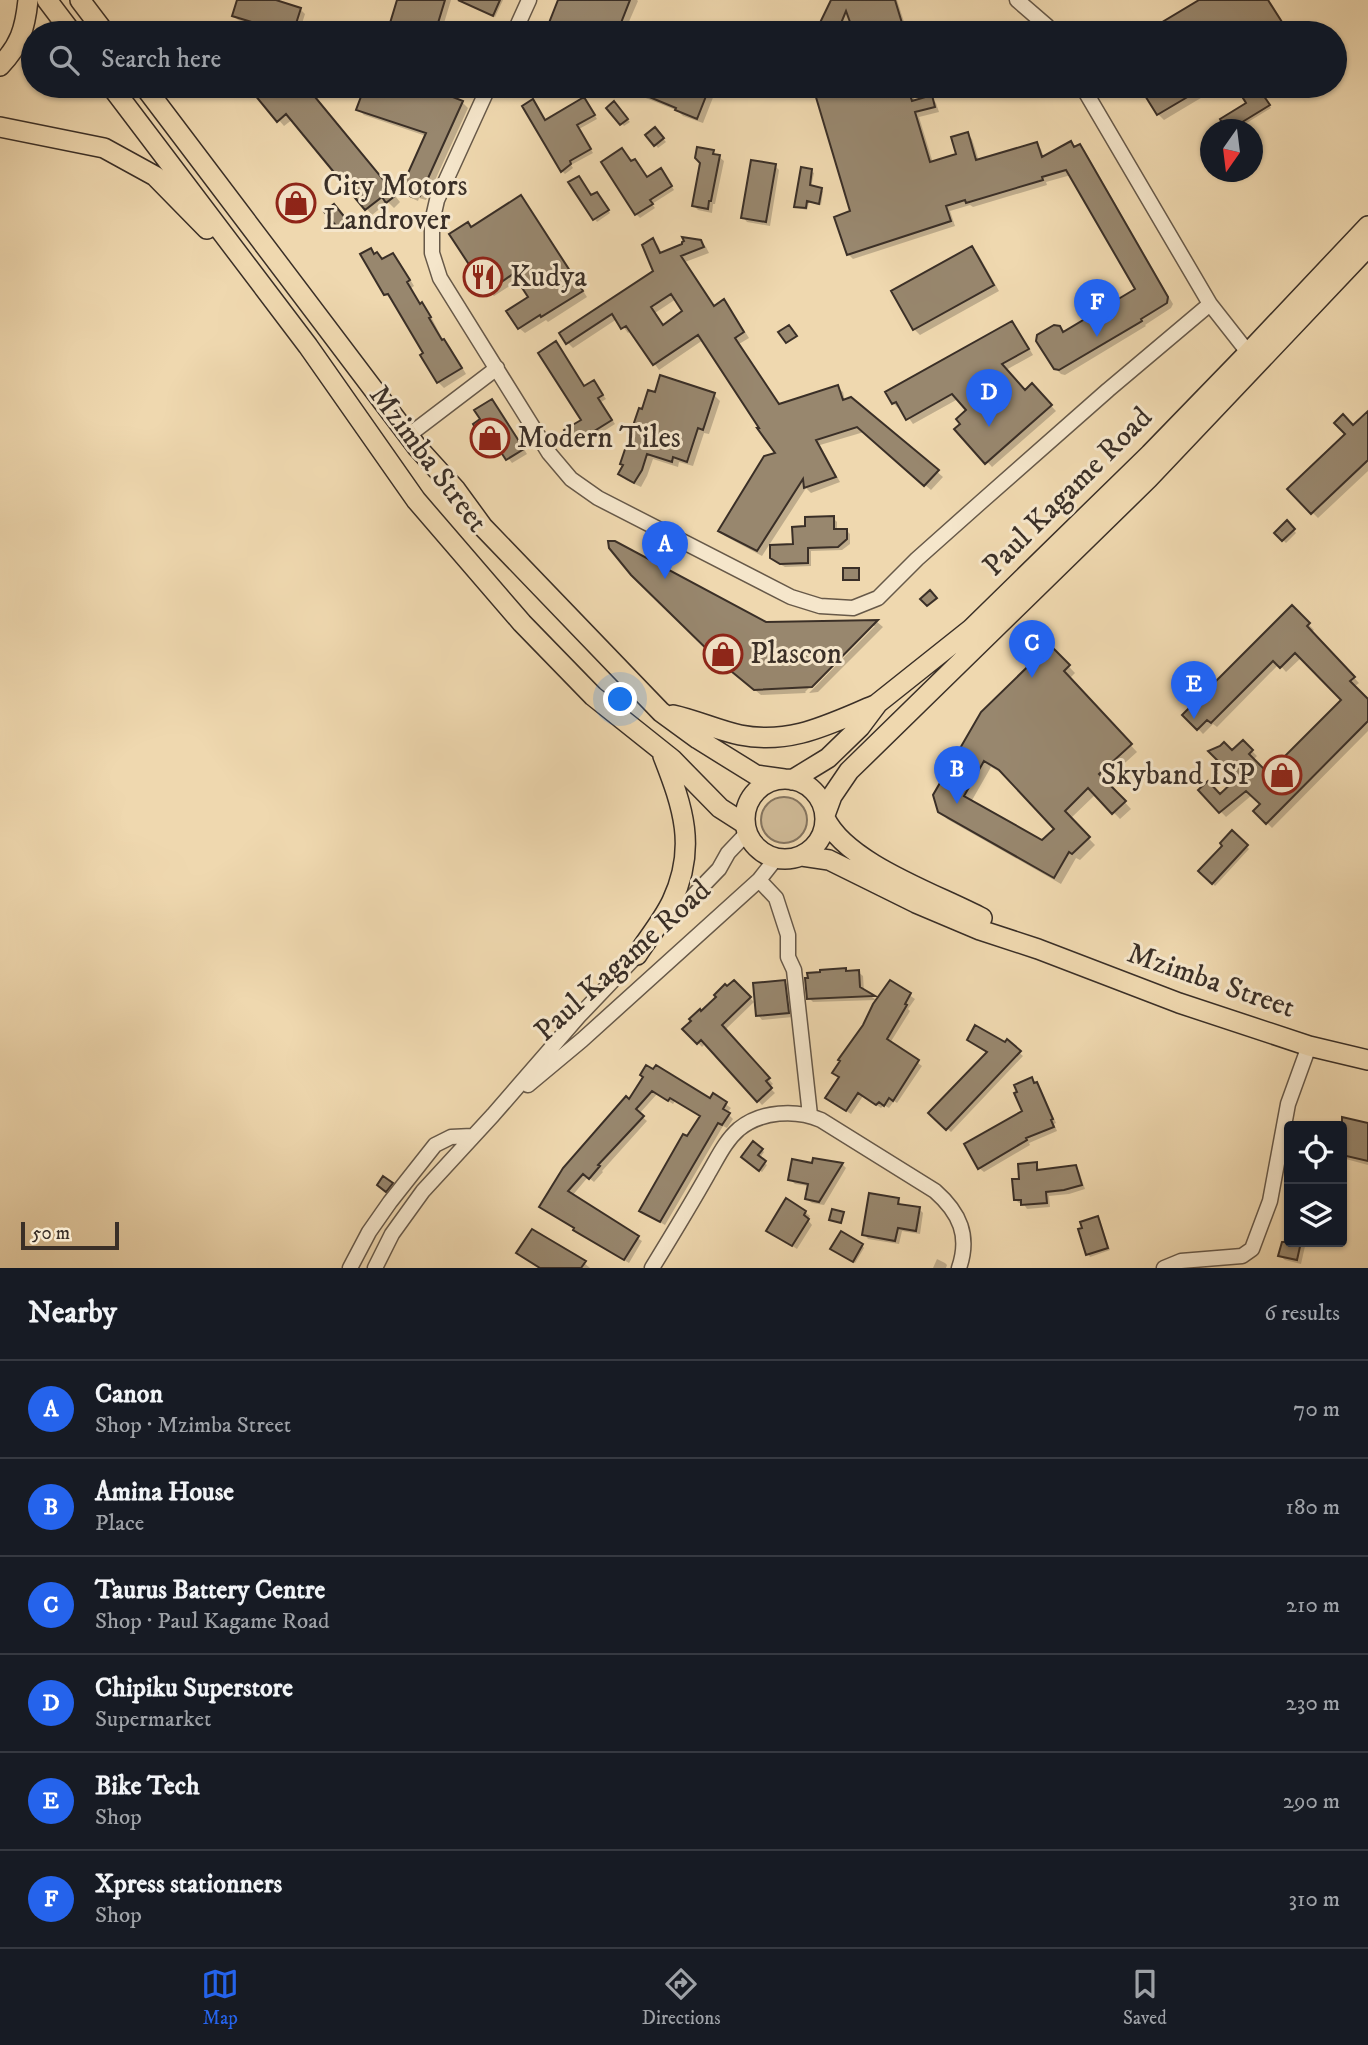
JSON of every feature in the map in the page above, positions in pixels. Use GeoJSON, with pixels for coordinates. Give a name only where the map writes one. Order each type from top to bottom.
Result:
{"type":"FeatureCollection","features":[{"type":"Feature","properties":{"kind":"main road"},"geometry":{"type":"LineString","coordinates":[[26,21],[28,0]]}},
{"type":"Feature","properties":{"kind":"main road"},"geometry":{"type":"LineString","coordinates":[[47,0],[63,21]]}},
{"type":"Feature","properties":{"kind":"main road"},"geometry":{"type":"LineString","coordinates":[[80,0],[95,21]]}},
{"type":"Feature","properties":{"kind":"main road"},"geometry":{"type":"LineString","coordinates":[[94,0],[100,21]]}},
{"type":"Feature","properties":{"kind":"main road"},"geometry":{"type":"LineString","coordinates":[[0,66],[14,52],[21,36]]}},
{"type":"Feature","properties":{"kind":"main road","name":"Mzimba Street"},"geometry":{"type":"LineString","coordinates":[[120,98],[308,345],[425,511],[522,623],[593,696],[662,751],[720,808],[746,828]]}},
{"type":"Feature","properties":{"kind":"main road","name":"Mzimba Street"},"geometry":{"type":"LineString","coordinates":[[153,98],[417,447],[483,527],[661,712],[756,775],[788,780]]}},
{"type":"Feature","properties":{"kind":"main road"},"geometry":{"type":"LineString","coordinates":[[0,127],[104,148],[155,176],[268,292]]}},
{"type":"Feature","properties":{"kind":"main road","name":"Paul Kagame Road"},"geometry":{"type":"LineString","coordinates":[[788,780],[828,758],[860,727],[878,703],[971,629],[1359,255],[1368,226]]}},
{"type":"Feature","properties":{"kind":"main road"},"geometry":{"type":"LineString","coordinates":[[798,857],[819,841],[832,796],[849,771],[1148,479],[1253,358]]}},
{"type":"Feature","properties":{"kind":"main road"},"geometry":{"type":"LineString","coordinates":[[661,712],[690,718],[740,735],[766,738],[793,736],[878,703]]}},
{"type":"Feature","properties":{"kind":"main road"},"geometry":{"type":"LineString","coordinates":[[636,956],[672,902],[685,863],[686,831],[678,792],[662,751]]}},
{"type":"Feature","properties":{"kind":"main road"},"geometry":{"type":"LineString","coordinates":[[788,780],[809,787],[817,795],[830,828],[846,846],[874,865],[1038,949],[981,930],[916,903],[829,860],[798,857],[780,859],[766,855],[754,846],[746,828],[745,813],[748,802],[754,793],[773,781],[788,780]]}},
{"type":"Feature","properties":{"kind":"main road","name":"Mzimba Street"},"geometry":{"type":"LineString","coordinates":[[1038,949],[1179,1003],[1309,1046],[1368,1060]]}},
{"type":"Feature","properties":{"kind":"street"},"geometry":{"type":"LineString","coordinates":[[519,21],[529,0]]}},
{"type":"Feature","properties":{"kind":"street"},"geometry":{"type":"LineString","coordinates":[[1017,0],[1041,21]]}},
{"type":"Feature","properties":{"kind":"street"},"geometry":{"type":"LineString","coordinates":[[484,98],[437,200],[432,222],[432,253],[440,278],[549,453],[571,480],[598,498],[791,597],[820,606],[853,608],[878,598],[990,493],[1210,304]]}},
{"type":"Feature","properties":{"kind":"street"},"geometry":{"type":"LineString","coordinates":[[1089,98],[1210,304],[1253,358]]}},
{"type":"Feature","properties":{"kind":"street"},"geometry":{"type":"LineString","coordinates":[[409,435],[497,368]]}},
{"type":"Feature","properties":{"kind":"street","name":"Paul Kagame Road"},"geometry":{"type":"LineString","coordinates":[[374,1268],[393,1234],[423,1191],[579,1016],[719,869],[746,828]]}},
{"type":"Feature","properties":{"kind":"street","name":"Paul Kagame Road"},"geometry":{"type":"LineString","coordinates":[[493,1115],[582,1040],[759,880],[774,861],[798,857]]}},
{"type":"Feature","properties":{"kind":"street"},"geometry":{"type":"LineString","coordinates":[[759,880],[776,898],[788,935],[788,957],[794,970],[810,1115]]}},
{"type":"Feature","properties":{"kind":"street"},"geometry":{"type":"LineString","coordinates":[[1164,1268],[1181,1261],[1242,1256],[1252,1249],[1270,1201],[1288,1104],[1309,1046]]}},
{"type":"Feature","properties":{"kind":"street"},"geometry":{"type":"LineString","coordinates":[[652,1268],[738,1130],[749,1122],[791,1112],[810,1115],[935,1191],[947,1202],[962,1229],[964,1243],[959,1268]]}},
{"type":"Feature","properties":{"kind":"street"},"geometry":{"type":"LineString","coordinates":[[350,1268],[390,1202],[435,1145],[451,1137],[472,1136]]}},
{"type":"Feature","properties":{"kind":"shaded area"},"geometry":{"type":"Polygon","coordinates":[[[784,797],[800,804],[807,820],[800,836],[784,843],[768,836],[761,820],[768,804],[784,797]]]}},
{"type":"Feature","properties":{"kind":"building"},"geometry":{"type":"Polygon","coordinates":[[[237,0],[276,0],[301,8],[297,21],[248,21],[232,16],[237,0]]]}},
{"type":"Feature","properties":{"kind":"building"},"geometry":{"type":"Polygon","coordinates":[[[397,0],[445,0],[439,21],[391,21],[397,0]]]}},
{"type":"Feature","properties":{"kind":"building"},"geometry":{"type":"Polygon","coordinates":[[[458,0],[500,0],[493,16],[458,0]]]}},
{"type":"Feature","properties":{"kind":"building"},"geometry":{"type":"Polygon","coordinates":[[[558,0],[630,0],[622,21],[550,21],[558,0]]]}},
{"type":"Feature","properties":{"kind":"building"},"geometry":{"type":"Polygon","coordinates":[[[831,0],[895,0],[901,21],[850,21],[846,11],[842,21],[821,21],[831,0]]]}},
{"type":"Feature","properties":{"kind":"building"},"geometry":{"type":"Polygon","coordinates":[[[1199,0],[1268,0],[1281,21],[1164,21],[1199,0]]]}},
{"type":"Feature","properties":{"kind":"building"},"geometry":{"type":"Polygon","coordinates":[[[257,98],[316,98],[396,195],[386,203],[382,197],[365,210],[286,114],[277,122],[257,98]]]}},
{"type":"Feature","properties":{"kind":"building"},"geometry":{"type":"Polygon","coordinates":[[[360,98],[455,98],[463,101],[420,196],[414,194],[412,197],[400,191],[426,133],[356,110],[360,98]]]}},
{"type":"Feature","properties":{"kind":"building"},"geometry":{"type":"Polygon","coordinates":[[[582,98],[595,115],[577,125],[591,149],[570,161],[571,164],[561,172],[522,106],[533,99],[545,120],[582,98]]]}},
{"type":"Feature","properties":{"kind":"building"},"geometry":{"type":"Polygon","coordinates":[[[652,98],[705,98],[697,119],[675,110],[676,108],[652,98]]]}},
{"type":"Feature","properties":{"kind":"building"},"geometry":{"type":"Polygon","coordinates":[[[816,98],[911,98],[912,101],[933,98],[935,107],[915,112],[930,162],[956,154],[951,137],[968,132],[976,160],[1037,142],[1042,157],[1071,141],[1074,147],[1080,144],[1168,297],[1167,303],[1141,319],[1142,321],[1059,370],[1054,369],[1036,341],[1037,335],[1054,325],[1060,326],[1063,332],[1135,289],[1066,170],[1042,177],[1043,180],[966,203],[965,200],[946,206],[951,221],[847,255],[834,217],[850,211],[816,98]]]}},
{"type":"Feature","properties":{"kind":"building"},"geometry":{"type":"Polygon","coordinates":[[[1146,98],[1186,98],[1157,115],[1146,98]]]}},
{"type":"Feature","properties":{"kind":"building"},"geometry":{"type":"Polygon","coordinates":[[[1243,98],[1265,98],[1270,105],[1247,119],[1220,119],[1246,103],[1243,98]]]}},
{"type":"Feature","properties":{"kind":"building"},"geometry":{"type":"Polygon","coordinates":[[[614,101],[628,119],[620,125],[606,108],[614,101]]]}},
{"type":"Feature","properties":{"kind":"building"},"geometry":{"type":"Polygon","coordinates":[[[655,127],[664,138],[654,146],[645,135],[655,127]]]}},
{"type":"Feature","properties":{"kind":"building"},"geometry":{"type":"Polygon","coordinates":[[[697,147],[714,150],[713,154],[720,155],[708,209],[692,206],[700,163],[695,158],[697,147]]]}},
{"type":"Feature","properties":{"kind":"building"},"geometry":{"type":"Polygon","coordinates":[[[622,148],[631,161],[635,159],[647,177],[661,168],[672,186],[650,200],[653,204],[635,215],[601,162],[622,148]]]}},
{"type":"Feature","properties":{"kind":"building"},"geometry":{"type":"Polygon","coordinates":[[[751,160],[776,164],[766,222],[741,218],[751,160]]]}},
{"type":"Feature","properties":{"kind":"building"},"geometry":{"type":"Polygon","coordinates":[[[801,167],[812,169],[810,185],[822,188],[819,204],[807,201],[806,208],[794,207],[801,167]]]}},
{"type":"Feature","properties":{"kind":"building"},"geometry":{"type":"Polygon","coordinates":[[[579,176],[591,195],[597,192],[609,210],[593,220],[568,182],[579,176]]]}},
{"type":"Feature","properties":{"kind":"building"},"geometry":{"type":"Polygon","coordinates":[[[521,195],[583,291],[518,329],[506,311],[528,297],[513,274],[487,292],[449,234],[468,222],[471,227],[521,195]]]}},
{"type":"Feature","properties":{"kind":"building"},"geometry":{"type":"Polygon","coordinates":[[[334,204],[347,220],[338,228],[324,212],[334,204]]]}},
{"type":"Feature","properties":{"kind":"building"},"geometry":{"type":"Polygon","coordinates":[[[682,237],[701,240],[704,247],[681,256],[714,306],[724,299],[744,332],[735,338],[779,404],[838,385],[843,400],[851,397],[939,470],[924,486],[857,427],[816,440],[836,477],[804,488],[803,479],[757,551],[718,531],[764,456],[775,453],[698,335],[653,365],[626,326],[621,329],[612,314],[566,344],[559,333],[653,271],[642,245],[653,238],[660,253],[684,241],[682,237]],[[671,294],[651,307],[663,325],[682,311],[671,294]]]}},
{"type":"Feature","properties":{"kind":"building"},"geometry":{"type":"Polygon","coordinates":[[[972,246],[994,285],[913,330],[891,291],[972,246]]]}},
{"type":"Feature","properties":{"kind":"building"},"geometry":{"type":"Polygon","coordinates":[[[371,248],[374,254],[377,252],[382,259],[393,253],[410,280],[407,282],[420,304],[422,302],[442,340],[444,339],[462,368],[437,383],[420,355],[423,353],[388,294],[384,295],[360,254],[371,248]]]}},
{"type":"Feature","properties":{"kind":"building"},"geometry":{"type":"Polygon","coordinates":[[[1012,321],[1029,349],[1002,364],[1025,390],[1032,383],[1052,405],[985,464],[954,429],[960,424],[956,419],[966,410],[952,394],[906,420],[896,402],[892,404],[885,392],[1012,321]]]}},
{"type":"Feature","properties":{"kind":"building"},"geometry":{"type":"Polygon","coordinates":[[[789,325],[797,336],[786,343],[778,332],[789,325]]]}},
{"type":"Feature","properties":{"kind":"building"},"geometry":{"type":"Polygon","coordinates":[[[556,341],[584,386],[594,380],[603,395],[598,398],[612,420],[571,441],[564,430],[581,420],[538,353],[556,341]]]}},
{"type":"Feature","properties":{"kind":"building"},"geometry":{"type":"Polygon","coordinates":[[[660,375],[715,393],[703,430],[698,428],[687,462],[673,457],[672,462],[647,454],[634,483],[618,474],[623,465],[620,464],[639,408],[642,409],[648,390],[655,392],[660,375]]]}},
{"type":"Feature","properties":{"kind":"building"},"geometry":{"type":"Polygon","coordinates":[[[492,399],[524,449],[506,460],[495,443],[488,448],[473,424],[480,419],[474,410],[492,399]]]}},
{"type":"Feature","properties":{"kind":"building"},"geometry":{"type":"Polygon","coordinates":[[[1368,411],[1368,460],[1311,514],[1287,489],[1345,434],[1334,423],[1343,414],[1353,425],[1368,411]]]}},
{"type":"Feature","properties":{"kind":"building"},"geometry":{"type":"Polygon","coordinates":[[[834,516],[834,529],[847,529],[847,539],[838,547],[808,548],[808,563],[780,564],[770,558],[770,545],[793,544],[792,527],[805,526],[805,517],[834,516]]]}},
{"type":"Feature","properties":{"kind":"building"},"geometry":{"type":"Polygon","coordinates":[[[1287,520],[1295,529],[1282,541],[1274,533],[1287,520]]]}},
{"type":"Feature","properties":{"kind":"building"},"geometry":{"type":"Polygon","coordinates":[[[608,541],[615,541],[766,622],[878,620],[812,687],[754,690],[720,662],[631,575],[609,548],[608,541]]]}},
{"type":"Feature","properties":{"kind":"building"},"geometry":{"type":"Polygon","coordinates":[[[843,568],[859,568],[859,580],[843,580],[843,568]]]}},
{"type":"Feature","properties":{"kind":"building"},"geometry":{"type":"Polygon","coordinates":[[[930,590],[937,598],[927,606],[920,599],[930,590]]]}},
{"type":"Feature","properties":{"kind":"building"},"geometry":{"type":"Polygon","coordinates":[[[1292,605],[1310,623],[1307,626],[1355,677],[1350,681],[1368,699],[1368,721],[1266,824],[1253,811],[1260,804],[1246,791],[1219,813],[1198,790],[1208,781],[1220,794],[1236,779],[1208,751],[1224,742],[1232,750],[1243,740],[1253,750],[1249,754],[1268,773],[1341,700],[1295,653],[1280,668],[1273,661],[1211,723],[1207,720],[1197,730],[1182,715],[1292,605]]]}},
{"type":"Feature","properties":{"kind":"building"},"geometry":{"type":"Polygon","coordinates":[[[1050,645],[1070,665],[1064,671],[1132,744],[1099,774],[1126,801],[1112,814],[1088,788],[1065,811],[1090,837],[1072,854],[1069,852],[1054,878],[938,812],[933,795],[981,712],[1050,645]],[[984,761],[964,796],[1042,840],[1054,829],[999,770],[984,761]]]}},
{"type":"Feature","properties":{"kind":"building"},"geometry":{"type":"Polygon","coordinates":[[[1232,830],[1248,845],[1212,884],[1198,871],[1222,846],[1220,843],[1232,830]]]}},
{"type":"Feature","properties":{"kind":"building"},"geometry":{"type":"Polygon","coordinates":[[[846,968],[846,971],[859,970],[860,987],[875,996],[807,999],[807,973],[846,968]]]}},
{"type":"Feature","properties":{"kind":"building"},"geometry":{"type":"Polygon","coordinates":[[[734,980],[751,997],[722,1025],[770,1078],[766,1081],[772,1088],[757,1102],[701,1040],[697,1044],[682,1029],[691,1021],[689,1019],[716,997],[714,995],[725,984],[727,986],[734,980]]]}},
{"type":"Feature","properties":{"kind":"building"},"geometry":{"type":"Polygon","coordinates":[[[785,980],[789,1013],[756,1016],[753,983],[785,980]]]}},
{"type":"Feature","properties":{"kind":"building"},"geometry":{"type":"Polygon","coordinates":[[[890,980],[911,993],[887,1039],[919,1060],[893,1101],[889,1098],[884,1106],[879,1102],[876,1105],[858,1093],[846,1111],[825,1098],[839,1077],[832,1073],[890,980]]]}},
{"type":"Feature","properties":{"kind":"building"},"geometry":{"type":"Polygon","coordinates":[[[975,1025],[1005,1042],[1007,1039],[1021,1051],[946,1130],[928,1113],[987,1052],[967,1040],[975,1025]]]}},
{"type":"Feature","properties":{"kind":"building"},"geometry":{"type":"Polygon","coordinates":[[[646,1065],[653,1069],[656,1065],[710,1098],[713,1093],[727,1102],[723,1109],[730,1113],[722,1125],[718,1123],[660,1222],[639,1211],[683,1134],[687,1136],[700,1116],[670,1098],[668,1101],[652,1091],[636,1109],[644,1116],[598,1165],[600,1166],[589,1179],[583,1174],[568,1191],[639,1236],[624,1260],[539,1207],[563,1168],[626,1096],[629,1099],[643,1077],[640,1075],[646,1065]]]}},
{"type":"Feature","properties":{"kind":"building"},"geometry":{"type":"Polygon","coordinates":[[[1032,1077],[1034,1083],[1037,1082],[1054,1127],[1026,1138],[1027,1140],[978,1169],[964,1144],[1022,1111],[1014,1093],[1017,1092],[1014,1085],[1032,1077]]]}},
{"type":"Feature","properties":{"kind":"building"},"geometry":{"type":"Polygon","coordinates":[[[1342,1117],[1368,1123],[1368,1161],[1347,1156],[1347,1121],[1342,1121],[1342,1117]]]}},
{"type":"Feature","properties":{"kind":"building"},"geometry":{"type":"Polygon","coordinates":[[[753,1141],[763,1149],[758,1155],[766,1161],[759,1171],[741,1157],[753,1141]]]}},
{"type":"Feature","properties":{"kind":"building"},"geometry":{"type":"Polygon","coordinates":[[[813,1158],[843,1163],[819,1202],[805,1199],[808,1184],[788,1180],[792,1159],[812,1163],[813,1158]]]}},
{"type":"Feature","properties":{"kind":"building"},"geometry":{"type":"Polygon","coordinates":[[[1037,1162],[1037,1170],[1076,1165],[1082,1185],[1046,1192],[1047,1203],[1021,1205],[1021,1200],[1014,1200],[1012,1179],[1019,1179],[1018,1164],[1037,1162]]]}},
{"type":"Feature","properties":{"kind":"building"},"geometry":{"type":"Polygon","coordinates":[[[383,1176],[393,1183],[386,1192],[377,1185],[383,1176]]]}},
{"type":"Feature","properties":{"kind":"building"},"geometry":{"type":"Polygon","coordinates":[[[869,1193],[899,1198],[898,1204],[920,1207],[916,1231],[898,1228],[895,1241],[862,1235],[869,1193]]]}},
{"type":"Feature","properties":{"kind":"building"},"geometry":{"type":"Polygon","coordinates":[[[786,1198],[806,1211],[804,1215],[809,1219],[792,1246],[766,1231],[786,1198]]]}},
{"type":"Feature","properties":{"kind":"building"},"geometry":{"type":"Polygon","coordinates":[[[832,1209],[844,1212],[841,1223],[829,1220],[832,1209]]]}},
{"type":"Feature","properties":{"kind":"building"},"geometry":{"type":"Polygon","coordinates":[[[1098,1216],[1108,1248],[1086,1255],[1078,1229],[1082,1228],[1080,1222],[1098,1216]]]}},
{"type":"Feature","properties":{"kind":"building"},"geometry":{"type":"Polygon","coordinates":[[[532,1229],[586,1261],[581,1268],[540,1268],[516,1253],[532,1229]]]}},
{"type":"Feature","properties":{"kind":"building"},"geometry":{"type":"Polygon","coordinates":[[[841,1231],[863,1244],[853,1262],[830,1249],[841,1231]]]}},
{"type":"Feature","properties":{"kind":"building"},"geometry":{"type":"Polygon","coordinates":[[[1282,1242],[1284,1247],[1300,1247],[1297,1260],[1278,1256],[1282,1242]]]}},
{"type":"Feature","properties":{"kind":"place","name":"City Motors Landrover"},"geometry":{"type":"Point","coordinates":[296,203]}},
{"type":"Feature","properties":{"kind":"place","name":"Kudya"},"geometry":{"type":"Point","coordinates":[483,277]}},
{"type":"Feature","properties":{"kind":"place","name":"Xpress stationners"},"geometry":{"type":"Point","coordinates":[1097,337]}},
{"type":"Feature","properties":{"kind":"place","name":"Chipiku Superstore"},"geometry":{"type":"Point","coordinates":[989,427]}},
{"type":"Feature","properties":{"kind":"place","name":"Modern Tiles"},"geometry":{"type":"Point","coordinates":[490,438]}},
{"type":"Feature","properties":{"kind":"place","name":"Canon"},"geometry":{"type":"Point","coordinates":[665,579]}},
{"type":"Feature","properties":{"kind":"place","name":"Plascon"},"geometry":{"type":"Point","coordinates":[723,654]}},
{"type":"Feature","properties":{"kind":"place","name":"Taurus Battery Centre"},"geometry":{"type":"Point","coordinates":[1032,678]}},
{"type":"Feature","properties":{"kind":"place","name":"Bike Tech"},"geometry":{"type":"Point","coordinates":[1194,719]}},
{"type":"Feature","properties":{"kind":"place","name":"Skyband ISP"},"geometry":{"type":"Point","coordinates":[1282,775]}},
{"type":"Feature","properties":{"kind":"place","name":"Amina House"},"geometry":{"type":"Point","coordinates":[957,804]}}]}
